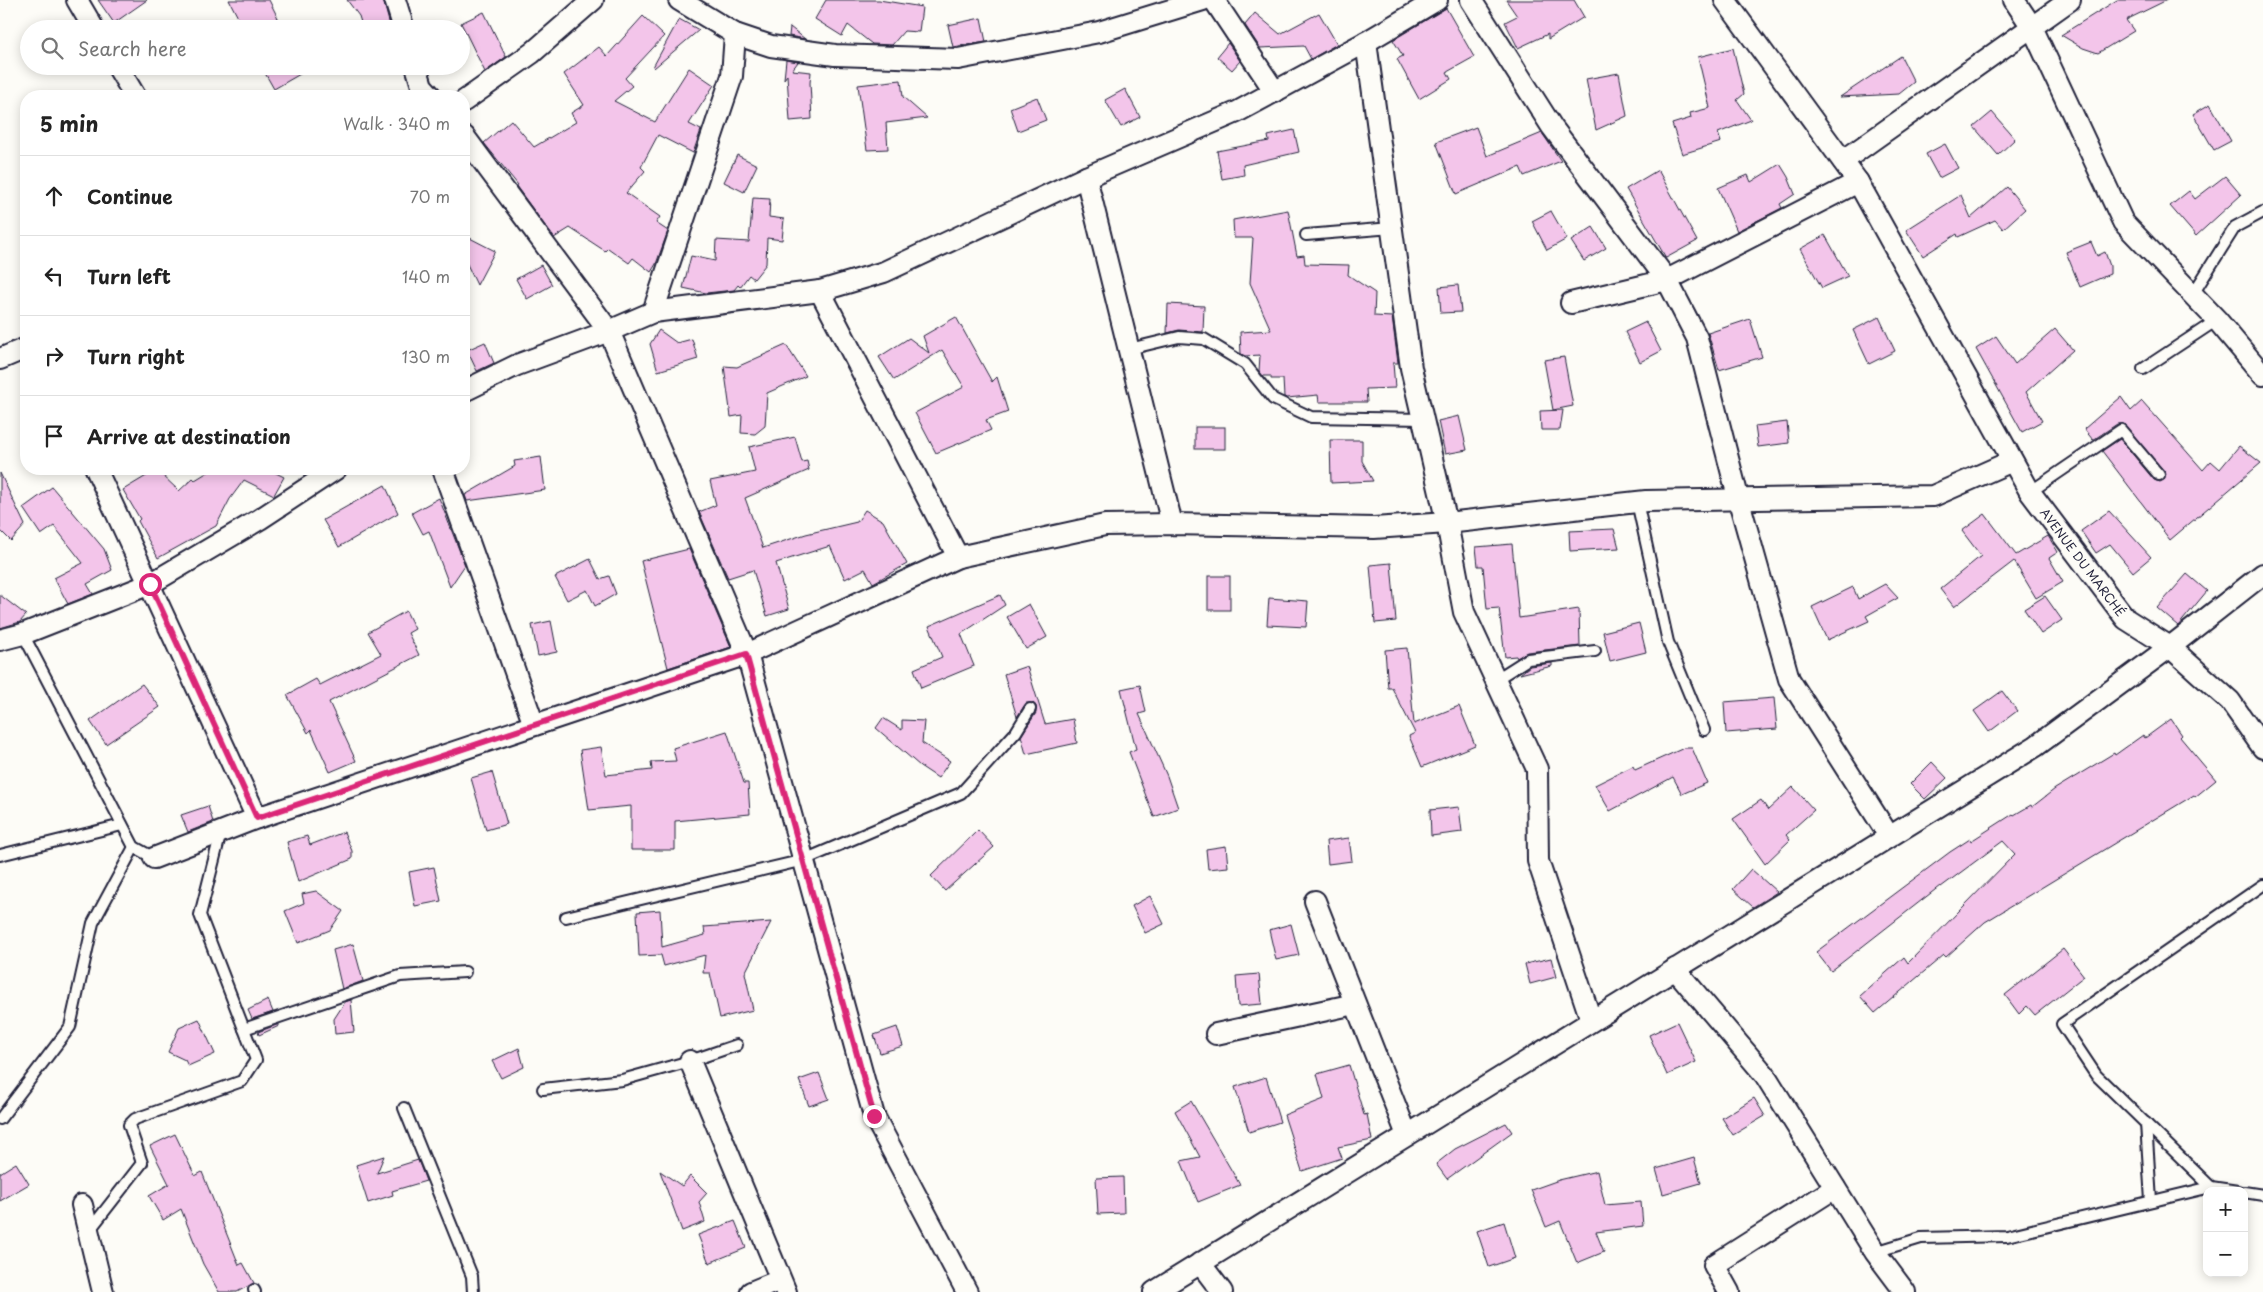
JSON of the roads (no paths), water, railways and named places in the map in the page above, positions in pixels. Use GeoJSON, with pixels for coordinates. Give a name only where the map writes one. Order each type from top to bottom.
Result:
{"type":"FeatureCollection","features":[{"type":"Feature","properties":{"kind":"street"},"geometry":{"type":"LineString","coordinates":[[77,0],[89,20]]}},
{"type":"Feature","properties":{"kind":"street"},"geometry":{"type":"LineString","coordinates":[[395,0],[401,20]]}},
{"type":"Feature","properties":{"kind":"street"},"geometry":{"type":"LineString","coordinates":[[470,97],[532,52],[593,0]]}},
{"type":"Feature","properties":{"kind":"street"},"geometry":{"type":"LineString","coordinates":[[679,0],[736,34],[771,46],[835,55],[958,59],[1099,32],[1203,0]]}},
{"type":"Feature","properties":{"kind":"street"},"geometry":{"type":"LineString","coordinates":[[1214,0],[1275,92]]}},
{"type":"Feature","properties":{"kind":"street"},"geometry":{"type":"LineString","coordinates":[[470,388],[517,365],[654,312],[820,291],[884,272],[1086,177],[1237,112],[1366,42],[1437,0]]}},
{"type":"Feature","properties":{"kind":"street"},"geometry":{"type":"LineString","coordinates":[[1471,0],[1552,126],[1667,280],[1697,338],[1739,501],[1789,679],[1889,836]]}},
{"type":"Feature","properties":{"kind":"street","name":"AVENUE DU MARCHÉ"},"geometry":{"type":"LineString","coordinates":[[1724,0],[1858,182],[2030,492],[2126,619],[2170,647],[2230,702],[2263,748]]}},
{"type":"Feature","properties":{"kind":"street"},"geometry":{"type":"LineString","coordinates":[[2014,0],[2032,27],[2123,222],[2217,320],[2263,375]]}},
{"type":"Feature","properties":{"kind":"street"},"geometry":{"type":"LineString","coordinates":[[1844,162],[2070,0]]}},
{"type":"Feature","properties":{"kind":"street"},"geometry":{"type":"LineString","coordinates":[[654,312],[732,76],[736,34]]}},
{"type":"Feature","properties":{"kind":"street"},"geometry":{"type":"LineString","coordinates":[[1366,42],[1411,368],[1447,523],[1464,612],[1537,769],[1538,861],[1591,1020]]}},
{"type":"Feature","properties":{"kind":"street"},"geometry":{"type":"LineString","coordinates":[[122,75],[131,90]]}},
{"type":"Feature","properties":{"kind":"street"},"geometry":{"type":"LineString","coordinates":[[419,75],[422,86],[426,90]]}},
{"type":"Feature","properties":{"kind":"street"},"geometry":{"type":"LineString","coordinates":[[470,144],[609,331],[746,654],[874,1116],[967,1292]]}},
{"type":"Feature","properties":{"kind":"street"},"geometry":{"type":"LineString","coordinates":[[1086,177],[1172,524]]}},
{"type":"Feature","properties":{"kind":"street"},"geometry":{"type":"LineString","coordinates":[[1571,303],[1667,280],[1858,182]]}},
{"type":"Feature","properties":{"kind":"street"},"geometry":{"type":"LineString","coordinates":[[820,291],[958,557]]}},
{"type":"Feature","properties":{"kind":"street"},"geometry":{"type":"LineString","coordinates":[[0,359],[20,351]]}},
{"type":"Feature","properties":{"kind":"street"},"geometry":{"type":"LineString","coordinates":[[154,858],[257,818],[746,654],[958,557],[1105,525],[1172,524],[1374,528],[1447,523],[1637,502],[1933,496],[2012,460]]}},
{"type":"Feature","properties":{"kind":"street"},"geometry":{"type":"LineString","coordinates":[[99,475],[257,818]]}},
{"type":"Feature","properties":{"kind":"street"},"geometry":{"type":"LineString","coordinates":[[0,640],[23,634],[150,584],[260,519],[327,475]]}},
{"type":"Feature","properties":{"kind":"street"},"geometry":{"type":"LineString","coordinates":[[445,475],[534,725]]}},
{"type":"Feature","properties":{"kind":"street"},"geometry":{"type":"LineString","coordinates":[[1154,1292],[2036,746],[2170,647],[2263,574]]}},
{"type":"Feature","properties":{"kind":"street"},"geometry":{"type":"LineString","coordinates":[[1315,901],[1407,1135]]}},
{"type":"Feature","properties":{"kind":"street"},"geometry":{"type":"LineString","coordinates":[[1675,969],[1765,1075],[1875,1252],[1905,1292]]}},
{"type":"Feature","properties":{"kind":"street"},"geometry":{"type":"LineString","coordinates":[[1216,1034],[1355,1004]]}},
{"type":"Feature","properties":{"kind":"street"},"geometry":{"type":"LineString","coordinates":[[690,1061],[783,1286],[751,1292]]}},
{"type":"Feature","properties":{"kind":"street"},"geometry":{"type":"LineString","coordinates":[[1729,1292],[1714,1265],[1835,1188]]}},
{"type":"Feature","properties":{"kind":"street"},"geometry":{"type":"LineString","coordinates":[[82,1205],[103,1292]]}},
{"type":"Feature","properties":{"kind":"street"},"geometry":{"type":"LineString","coordinates":[[1200,1263],[1222,1292]]}},
{"type":"Feature","properties":{"kind":"lane"},"geometry":{"type":"LineString","coordinates":[[2193,294],[2235,227],[2263,212]]}},
{"type":"Feature","properties":{"kind":"lane"},"geometry":{"type":"LineString","coordinates":[[1306,235],[1392,228]]}},
{"type":"Feature","properties":{"kind":"lane"},"geometry":{"type":"LineString","coordinates":[[2143,369],[2217,320]]}},
{"type":"Feature","properties":{"kind":"lane"},"geometry":{"type":"LineString","coordinates":[[1129,349],[1179,337],[1204,339],[1245,364],[1273,399],[1312,417],[1423,419]]}},
{"type":"Feature","properties":{"kind":"lane"},"geometry":{"type":"LineString","coordinates":[[2030,492],[2121,430],[2159,476]]}},
{"type":"Feature","properties":{"kind":"lane"},"geometry":{"type":"LineString","coordinates":[[1637,502],[1668,642],[1704,730]]}},
{"type":"Feature","properties":{"kind":"lane"},"geometry":{"type":"LineString","coordinates":[[23,634],[134,847],[154,858]]}},
{"type":"Feature","properties":{"kind":"lane"},"geometry":{"type":"LineString","coordinates":[[1495,680],[1528,659],[1595,651]]}},
{"type":"Feature","properties":{"kind":"lane"},"geometry":{"type":"LineString","coordinates":[[566,917],[804,860],[961,793],[1016,732],[1030,709]]}},
{"type":"Feature","properties":{"kind":"lane"},"geometry":{"type":"LineString","coordinates":[[0,855],[122,825]]}},
{"type":"Feature","properties":{"kind":"lane"},"geometry":{"type":"LineString","coordinates":[[89,1232],[142,1163],[129,1125],[134,1119],[242,1081],[256,1060],[200,914],[221,832]]}},
{"type":"Feature","properties":{"kind":"lane"},"geometry":{"type":"LineString","coordinates":[[0,1119],[70,1027],[93,923],[134,847]]}},
{"type":"Feature","properties":{"kind":"lane"},"geometry":{"type":"LineString","coordinates":[[2211,1187],[2096,1074],[2062,1024],[2263,885]]}},
{"type":"Feature","properties":{"kind":"lane"},"geometry":{"type":"LineString","coordinates":[[244,1029],[400,976],[465,972]]}},
{"type":"Feature","properties":{"kind":"lane"},"geometry":{"type":"LineString","coordinates":[[543,1089],[622,1080],[690,1061],[737,1045]]}},
{"type":"Feature","properties":{"kind":"lane"},"geometry":{"type":"LineString","coordinates":[[404,1108],[472,1276],[473,1292]]}},
{"type":"Feature","properties":{"kind":"lane"},"geometry":{"type":"LineString","coordinates":[[2146,1124],[2151,1201]]}},
{"type":"Feature","properties":{"kind":"lane"},"geometry":{"type":"LineString","coordinates":[[1875,1252],[1921,1238],[2008,1236],[2203,1189]]}},
{"type":"Feature","properties":{"kind":"lane"},"geometry":{"type":"LineString","coordinates":[[2248,1192],[2263,1194]]}}]}
